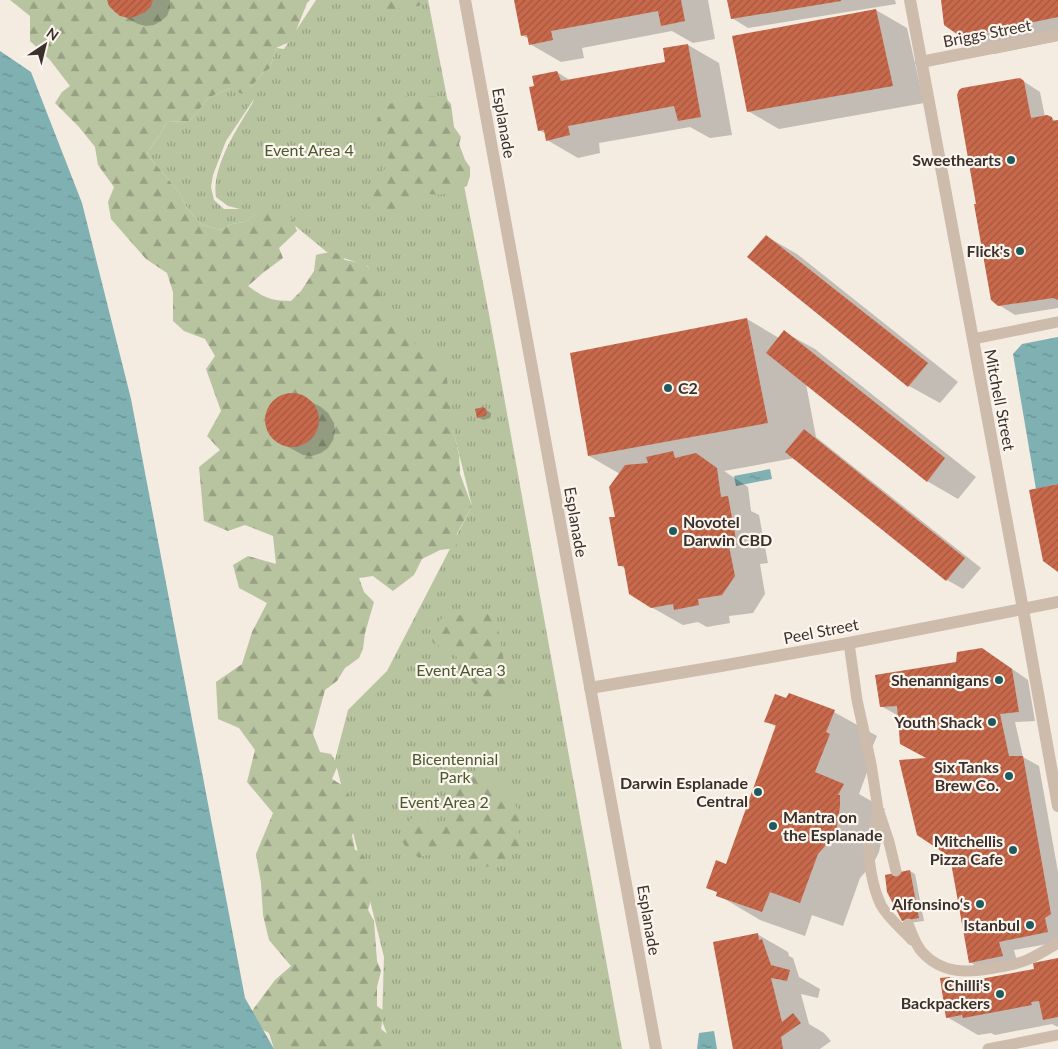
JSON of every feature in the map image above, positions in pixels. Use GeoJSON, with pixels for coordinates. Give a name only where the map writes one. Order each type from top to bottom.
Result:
{"type":"FeatureCollection","features":[{"type":"Feature","properties":{"kind":"street","name":"Esplanade"},"geometry":{"type":"LineString","coordinates":[[465,0],[656,1049]]}},
{"type":"Feature","properties":{"kind":"street","name":"Mitchell Street"},"geometry":{"type":"LineString","coordinates":[[910,0],[1058,806]]}},
{"type":"Feature","properties":{"kind":"street","name":"Briggs Street"},"geometry":{"type":"LineString","coordinates":[[922,62],[1058,35]]}},
{"type":"Feature","properties":{"kind":"street","name":"Peel Street"},"geometry":{"type":"LineString","coordinates":[[590,688],[849,643],[1058,602]]}},
{"type":"Feature","properties":{"kind":"lane"},"geometry":{"type":"LineString","coordinates":[[972,339],[1058,322]]}},
{"type":"Feature","properties":{"kind":"lane"},"geometry":{"type":"LineString","coordinates":[[849,643],[857,700],[871,764],[878,809],[878,818],[870,841],[869,858],[874,887],[886,913],[922,952],[944,967],[957,971],[973,972],[1013,965],[1058,943]]}},
{"type":"Feature","properties":{"kind":"lane"},"geometry":{"type":"LineString","coordinates":[[878,809],[896,871]]}},
{"type":"Feature","properties":{"kind":"lane"},"geometry":{"type":"LineString","coordinates":[[908,924],[922,952]]}},
{"type":"Feature","properties":{"kind":"lane"},"geometry":{"type":"LineString","coordinates":[[988,1049],[1058,1035]]}},
{"type":"Feature","properties":{"kind":"green space"},"geometry":{"type":"Polygon","coordinates":[[[10,0],[310,0],[307,3],[292,41],[276,48],[270,68],[251,87],[242,94],[230,88],[208,98],[189,121],[167,122],[147,153],[179,192],[187,208],[202,225],[221,230],[232,224],[244,222],[259,212],[275,212],[292,218],[297,231],[279,248],[283,258],[248,286],[263,296],[291,301],[301,291],[314,271],[316,255],[336,253],[345,260],[366,264],[376,282],[382,301],[377,309],[394,318],[406,329],[414,343],[439,355],[445,367],[449,401],[455,420],[453,429],[459,455],[460,474],[472,506],[457,534],[457,548],[440,550],[422,559],[414,575],[393,591],[373,576],[359,578],[364,592],[374,602],[365,633],[363,649],[359,658],[345,668],[337,681],[325,690],[313,734],[320,752],[331,754],[338,765],[332,779],[345,787],[352,805],[358,828],[352,835],[355,850],[361,852],[365,858],[373,893],[368,910],[374,921],[377,961],[381,971],[377,987],[377,1006],[384,1011],[381,1029],[399,1045],[399,1049],[274,1049],[269,1033],[257,1027],[252,1011],[275,980],[291,966],[269,940],[263,915],[261,883],[256,854],[273,813],[247,782],[255,750],[239,728],[218,719],[216,682],[242,664],[252,632],[267,603],[239,588],[233,565],[248,556],[276,564],[273,536],[245,525],[228,531],[204,521],[199,467],[220,450],[207,436],[221,411],[206,369],[215,356],[205,339],[184,331],[173,321],[173,292],[167,273],[146,259],[111,219],[108,202],[114,187],[98,165],[95,147],[79,127],[55,103],[62,92],[70,86],[50,60],[30,41],[30,16],[10,0]]]}},
{"type":"Feature","properties":{"kind":"green space","name":"Bicentennial Park"},"geometry":{"type":"Polygon","coordinates":[[[316,0],[428,0],[489,314],[622,1049],[393,1049],[382,1021],[384,957],[335,760],[348,710],[387,671],[472,506],[437,365],[377,309],[368,266],[328,253],[288,220],[258,213],[244,222],[232,224],[221,230],[202,225],[187,208],[179,192],[147,153],[167,122],[189,121],[208,98],[230,88],[251,87],[270,68],[276,48],[284,49],[316,0]],[[254,99],[226,141],[213,175],[211,187],[214,200],[224,209],[240,209],[228,206],[216,197],[215,188],[219,168],[231,139],[254,99]]]}},
{"type":"Feature","properties":{"kind":"green space"},"geometry":{"type":"Polygon","coordinates":[[[372,0],[424,0],[419,6],[389,11],[372,0]]]}},
{"type":"Feature","properties":{"kind":"green space"},"geometry":{"type":"Polygon","coordinates":[[[406,96],[444,96],[451,104],[454,127],[461,137],[459,144],[470,167],[470,176],[467,186],[457,191],[447,194],[425,193],[393,216],[378,214],[368,205],[367,195],[372,181],[391,161],[385,154],[387,142],[385,132],[376,125],[383,110],[406,96]]]}},
{"type":"Feature","properties":{"kind":"green space","name":"Event Area 3"},"geometry":{"type":"Polygon","coordinates":[[[482,609],[489,613],[497,622],[506,673],[510,683],[506,699],[495,701],[480,696],[473,682],[455,667],[457,657],[447,649],[433,643],[430,632],[442,618],[474,613],[482,609]]]}},
{"type":"Feature","properties":{"kind":"green space"},"geometry":{"type":"Polygon","coordinates":[[[472,774],[498,784],[510,795],[518,811],[520,821],[520,845],[499,865],[484,867],[446,847],[419,858],[408,850],[399,837],[405,826],[413,817],[425,818],[433,824],[443,825],[447,817],[447,804],[453,793],[458,776],[472,774]]]}},
{"type":"Feature","properties":{"kind":"water"},"geometry":{"type":"Polygon","coordinates":[[[0,51],[31,72],[82,203],[131,399],[245,998],[274,1049],[0,1049],[0,51]]]}},
{"type":"Feature","properties":{"kind":"water"},"geometry":{"type":"Polygon","coordinates":[[[1058,337],[1058,484],[1036,489],[1013,354],[1022,344],[1058,337]]]}},
{"type":"Feature","properties":{"kind":"water"},"geometry":{"type":"Polygon","coordinates":[[[770,469],[772,479],[736,486],[734,476],[770,469]]]}},
{"type":"Feature","properties":{"kind":"water"},"geometry":{"type":"Polygon","coordinates":[[[714,1031],[717,1049],[697,1049],[699,1033],[714,1031]]]}},
{"type":"Feature","properties":{"kind":"building"},"geometry":{"type":"Polygon","coordinates":[[[107,0],[153,0],[151,6],[145,12],[129,18],[120,16],[115,12],[109,6],[107,0]]]}},
{"type":"Feature","properties":{"kind":"building"},"geometry":{"type":"Polygon","coordinates":[[[514,0],[681,0],[685,21],[661,26],[658,11],[551,31],[553,40],[529,45],[527,35],[521,36],[514,0]]]}},
{"type":"Feature","properties":{"kind":"building"},"geometry":{"type":"Polygon","coordinates":[[[727,0],[841,0],[841,1],[731,19],[727,0]]]}},
{"type":"Feature","properties":{"kind":"building"},"geometry":{"type":"Polygon","coordinates":[[[941,0],[1058,0],[1058,17],[961,37],[944,25],[941,0]]]}},
{"type":"Feature","properties":{"kind":"building"},"geometry":{"type":"Polygon","coordinates":[[[876,9],[893,86],[747,112],[732,36],[876,9]]]}},
{"type":"Feature","properties":{"kind":"building"},"geometry":{"type":"Polygon","coordinates":[[[688,44],[701,117],[678,121],[674,106],[568,126],[570,135],[546,141],[544,130],[538,131],[529,87],[534,86],[532,76],[557,71],[561,81],[665,62],[663,48],[688,44]]]}},
{"type":"Feature","properties":{"kind":"building"},"geometry":{"type":"Polygon","coordinates":[[[1020,78],[1024,81],[1031,118],[1047,115],[1052,117],[1053,121],[1058,120],[1058,300],[1053,298],[998,306],[991,300],[957,95],[962,88],[1020,78]]]}},
{"type":"Feature","properties":{"kind":"building"},"geometry":{"type":"Polygon","coordinates":[[[766,235],[928,363],[908,387],[747,257],[766,235]]]}},
{"type":"Feature","properties":{"kind":"building","name":"C2"},"geometry":{"type":"Polygon","coordinates":[[[747,318],[768,423],[588,456],[570,353],[747,318]]]}},
{"type":"Feature","properties":{"kind":"building"},"geometry":{"type":"Polygon","coordinates":[[[784,330],[945,458],[927,482],[766,353],[784,330]]]}},
{"type":"Feature","properties":{"kind":"building"},"geometry":{"type":"Polygon","coordinates":[[[292,393],[302,395],[311,401],[317,410],[319,420],[317,430],[311,439],[302,445],[292,447],[282,445],[273,439],[267,430],[265,420],[267,410],[273,401],[282,395],[292,393]]]}},
{"type":"Feature","properties":{"kind":"building"},"geometry":{"type":"Polygon","coordinates":[[[483,407],[487,413],[485,416],[477,418],[475,409],[483,407]]]}},
{"type":"Feature","properties":{"kind":"building"},"geometry":{"type":"Polygon","coordinates":[[[804,429],[965,558],[946,581],[785,452],[804,429]]]}},
{"type":"Feature","properties":{"kind":"building"},"geometry":{"type":"Polygon","coordinates":[[[673,451],[675,458],[696,453],[717,468],[721,497],[728,496],[737,545],[729,546],[735,576],[722,595],[698,599],[699,605],[674,610],[673,604],[651,608],[629,594],[624,566],[618,566],[609,517],[615,517],[609,487],[625,465],[648,463],[646,457],[673,451]]]}},
{"type":"Feature","properties":{"kind":"building"},"geometry":{"type":"Polygon","coordinates":[[[1058,484],[1058,572],[1043,561],[1029,490],[1058,484]]]}},
{"type":"Feature","properties":{"kind":"building"},"geometry":{"type":"Polygon","coordinates":[[[982,648],[1012,669],[1019,712],[1000,714],[1009,756],[1023,756],[1051,914],[1045,918],[1048,932],[999,942],[1003,956],[969,963],[950,857],[917,835],[899,760],[926,758],[900,744],[897,706],[880,707],[875,675],[956,662],[957,652],[982,648]]]}},
{"type":"Feature","properties":{"kind":"building"},"geometry":{"type":"Polygon","coordinates":[[[789,693],[835,710],[826,732],[830,734],[815,772],[844,784],[838,795],[840,795],[840,806],[837,827],[832,838],[818,854],[800,903],[770,892],[762,912],[716,896],[717,892],[706,888],[716,860],[726,864],[776,725],[764,722],[775,694],[786,698],[789,693]]]}},
{"type":"Feature","properties":{"kind":"building"},"geometry":{"type":"Polygon","coordinates":[[[910,870],[919,918],[902,921],[887,892],[885,875],[910,870]]]}},
{"type":"Feature","properties":{"kind":"building"},"geometry":{"type":"Polygon","coordinates":[[[758,933],[759,940],[762,939],[771,965],[790,970],[787,981],[771,978],[782,1022],[793,1013],[801,1023],[781,1037],[783,1049],[733,1049],[713,942],[758,933]]]}},
{"type":"Feature","properties":{"kind":"building","name":"Chilli's Backpackers"},"geometry":{"type":"Polygon","coordinates":[[[1058,958],[1058,1017],[1043,1020],[1039,1001],[1031,1002],[1032,1005],[963,1018],[962,1015],[946,1018],[940,978],[950,977],[952,987],[959,985],[959,983],[1034,969],[1033,963],[1058,958]]]}},
{"type":"Feature","properties":{"kind":"place","name":"Sweethearts"},"geometry":{"type":"Point","coordinates":[1011,160]}},
{"type":"Feature","properties":{"kind":"place","name":"Flick's"},"geometry":{"type":"Point","coordinates":[1020,251]}},
{"type":"Feature","properties":{"kind":"place","name":"C2"},"geometry":{"type":"Point","coordinates":[668,388]}},
{"type":"Feature","properties":{"kind":"place","name":"Novotel Darwin CBD"},"geometry":{"type":"Point","coordinates":[673,531]}},
{"type":"Feature","properties":{"kind":"place","name":"Shenannigans"},"geometry":{"type":"Point","coordinates":[999,680]}},
{"type":"Feature","properties":{"kind":"place","name":"Youth Shack"},"geometry":{"type":"Point","coordinates":[992,722]}},
{"type":"Feature","properties":{"kind":"place","name":"Six Tanks Brew Co."},"geometry":{"type":"Point","coordinates":[1009,776]}},
{"type":"Feature","properties":{"kind":"place","name":"Darwin Esplanade Central"},"geometry":{"type":"Point","coordinates":[758,792]}},
{"type":"Feature","properties":{"kind":"place","name":"Mantra on the Esplanade"},"geometry":{"type":"Point","coordinates":[773,826]}},
{"type":"Feature","properties":{"kind":"place","name":"Mitchellis Pizza Cafe"},"geometry":{"type":"Point","coordinates":[1013,850]}},
{"type":"Feature","properties":{"kind":"place","name":"Alfonsino‘s"},"geometry":{"type":"Point","coordinates":[980,904]}},
{"type":"Feature","properties":{"kind":"place","name":"Istanbul"},"geometry":{"type":"Point","coordinates":[1030,925]}},
{"type":"Feature","properties":{"kind":"place","name":"Chilli's Backpackers"},"geometry":{"type":"Point","coordinates":[1000,994]}},
{"type":"Feature","properties":{"kind":"park label","name":"Event Area 4"},"geometry":{"type":"Point","coordinates":[309,150]}},
{"type":"Feature","properties":{"kind":"park label","name":"Event Area 2"},"geometry":{"type":"Point","coordinates":[444,802]}}]}
